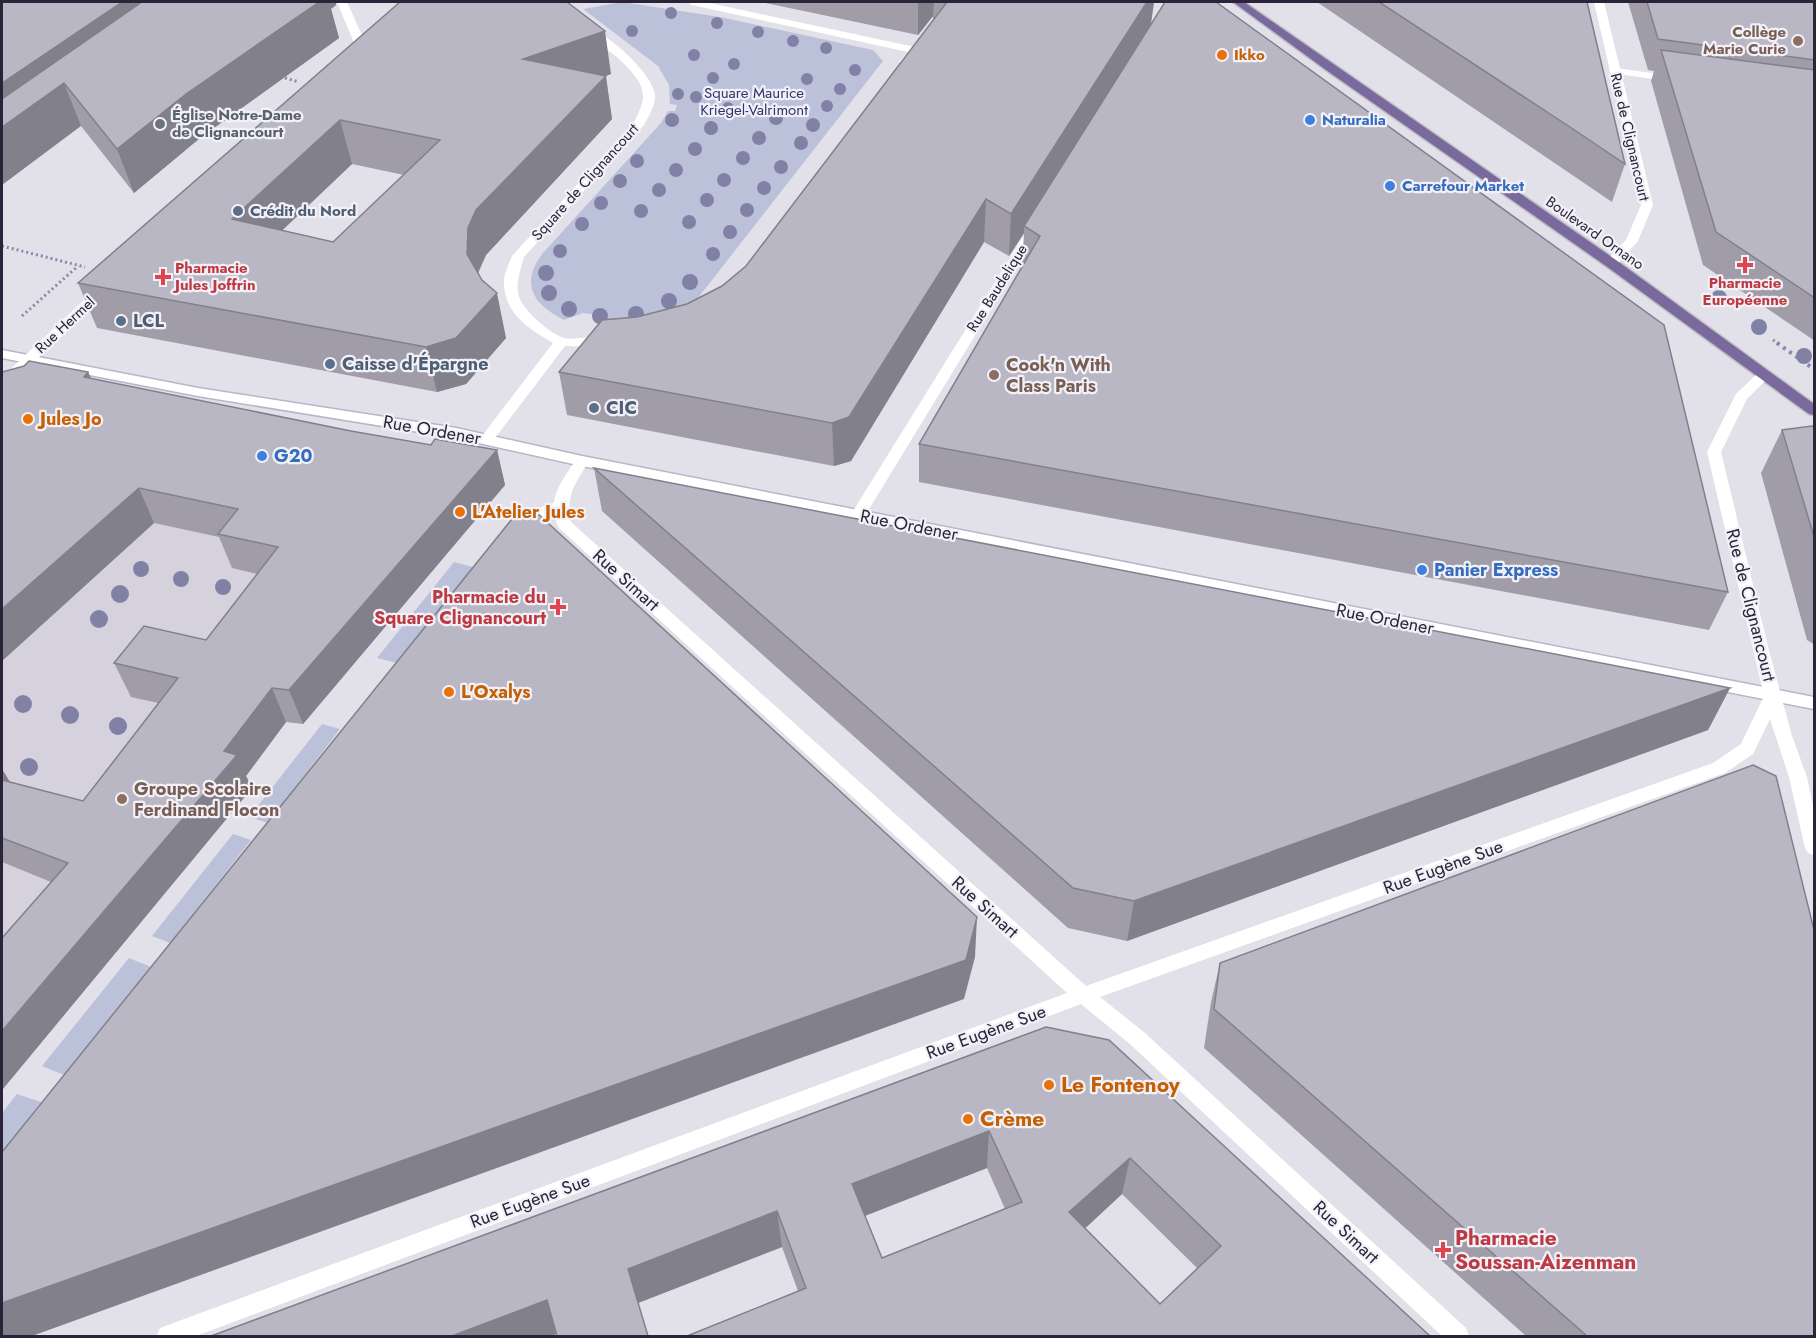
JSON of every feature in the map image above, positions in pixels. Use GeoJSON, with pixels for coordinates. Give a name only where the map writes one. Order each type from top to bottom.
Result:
{"type":"FeatureCollection","features":[{"type":"Feature","properties":{"kind":"main road","name":"Boulevard Ornano"},"geometry":{"type":"LineString","coordinates":[[1238,2],[1611,263],[1815,411]]}},
{"type":"Feature","properties":{"kind":"street"},"geometry":{"type":"LineString","coordinates":[[342,2],[360,43],[369,54]]}},
{"type":"Feature","properties":{"kind":"street"},"geometry":{"type":"LineString","coordinates":[[692,2],[919,46],[894,77]]}},
{"type":"Feature","properties":{"kind":"street","name":"Rue de Clignancourt"},"geometry":{"type":"LineString","coordinates":[[1599,2],[1647,205],[1632,241],[1611,263]]}},
{"type":"Feature","properties":{"kind":"street","name":"Square de Clignancourt"},"geometry":{"type":"LineString","coordinates":[[561,342],[539,329],[515,307],[510,282],[518,256],[640,122],[648,106],[649,92],[634,67],[581,23]]}},
{"type":"Feature","properties":{"kind":"street"},"geometry":{"type":"LineString","coordinates":[[1615,71],[1684,80]]}},
{"type":"Feature","properties":{"kind":"street","name":"Rue Baudelique"},"geometry":{"type":"LineString","coordinates":[[858,515],[1044,214]]}},
{"type":"Feature","properties":{"kind":"street","name":"Rue Hermel"},"geometry":{"type":"LineString","coordinates":[[2,384],[112,282]]}},
{"type":"Feature","properties":{"kind":"street"},"geometry":{"type":"LineString","coordinates":[[487,439],[561,342],[615,342]]}},
{"type":"Feature","properties":{"kind":"street","name":"Rue Ordener"},"geometry":{"type":"LineString","coordinates":[[2,354],[198,392],[487,439],[582,461],[1815,703]]}},
{"type":"Feature","properties":{"kind":"street","name":"Rue de Clignancourt"},"geometry":{"type":"LineString","coordinates":[[1764,375],[1742,397],[1714,452],[1783,736],[1798,777],[1815,848]]}},
{"type":"Feature","properties":{"kind":"street"},"geometry":{"type":"LineString","coordinates":[[514,538],[536,515],[559,506],[563,491],[582,461]]}},
{"type":"Feature","properties":{"kind":"street","name":"Rue Simart"},"geometry":{"type":"LineString","coordinates":[[559,506],[564,524],[1083,995],[1138,1039],[1458,1336]]}},
{"type":"Feature","properties":{"kind":"street","name":"Rue Eugène Sue"},"geometry":{"type":"LineString","coordinates":[[168,1336],[1083,995],[1719,768],[1747,748],[1773,696]]}},
{"type":"Feature","properties":{"kind":"path"},"geometry":{"type":"LineString","coordinates":[[285,78],[299,82]]}},
{"type":"Feature","properties":{"kind":"path"},"geometry":{"type":"LineString","coordinates":[[2,246],[93,269]]}},
{"type":"Feature","properties":{"kind":"path"},"geometry":{"type":"LineString","coordinates":[[22,316],[79,265]]}},
{"type":"Feature","properties":{"kind":"shaded area","name":"Groupe Scolaire Ferdinand Flocon"},"geometry":{"type":"Polygon","coordinates":[[[153,522],[252,544],[436,564],[404,604],[371,597],[347,673],[303,724],[286,722],[240,784],[252,788],[2,1090],[2,548],[153,522]]]}},
{"type":"Feature","properties":{"kind":"green space","name":"Square Maurice Kriegel-Valrimont"},"geometry":{"type":"Polygon","coordinates":[[[622,2],[720,17],[873,50],[883,61],[692,304],[600,327],[596,315],[583,313],[564,320],[554,314],[538,300],[531,284],[532,274],[543,253],[661,123],[668,111],[675,111],[677,105],[670,104],[669,85],[658,66],[583,9],[622,2]]]}},
{"type":"Feature","properties":{"kind":"green space"},"geometry":{"type":"Polygon","coordinates":[[[454,562],[473,567],[397,663],[377,658],[454,562]]]}},
{"type":"Feature","properties":{"kind":"green space"},"geometry":{"type":"Polygon","coordinates":[[[322,724],[340,729],[268,823],[249,817],[322,724]]]}},
{"type":"Feature","properties":{"kind":"green space"},"geometry":{"type":"Polygon","coordinates":[[[233,834],[251,840],[170,943],[152,936],[233,834]]]}},
{"type":"Feature","properties":{"kind":"green space"},"geometry":{"type":"Polygon","coordinates":[[[129,958],[151,967],[64,1075],[42,1066],[129,958]]]}},
{"type":"Feature","properties":{"kind":"green space"},"geometry":{"type":"Polygon","coordinates":[[[17,1094],[41,1102],[2,1152],[2,1113],[17,1094]]]}},
{"type":"Feature","properties":{"kind":"building"},"geometry":{"type":"Polygon","coordinates":[[[2,2],[122,2],[2,83],[2,2]]]}},
{"type":"Feature","properties":{"kind":"building"},"geometry":{"type":"Polygon","coordinates":[[[142,2],[319,2],[186,94],[117,149],[64,83],[2,127],[2,99],[142,2]]]}},
{"type":"Feature","properties":{"kind":"building"},"geometry":{"type":"Polygon","coordinates":[[[400,2],[567,2],[605,31],[523,59],[606,76],[476,210],[468,228],[467,254],[482,280],[497,293],[456,338],[426,347],[78,283],[400,2]],[[340,120],[232,219],[333,242],[440,140],[340,120]]]}},
{"type":"Feature","properties":{"kind":"building"},"geometry":{"type":"Polygon","coordinates":[[[947,2],[1147,2],[1011,214],[986,199],[849,417],[832,423],[559,372],[602,320],[637,317],[687,304],[722,286],[746,266],[947,2]]]}},
{"type":"Feature","properties":{"kind":"building"},"geometry":{"type":"Polygon","coordinates":[[[1165,2],[1216,2],[1664,325],[1728,592],[919,444],[1040,236],[1024,226],[1165,2]]]}},
{"type":"Feature","properties":{"kind":"building"},"geometry":{"type":"Polygon","coordinates":[[[1379,2],[1587,2],[1625,164],[1576,131],[1379,2]]]}},
{"type":"Feature","properties":{"kind":"building"},"geometry":{"type":"Polygon","coordinates":[[[1647,2],[1815,2],[1815,60],[1658,39],[1647,2]]]}},
{"type":"Feature","properties":{"kind":"building"},"geometry":{"type":"Polygon","coordinates":[[[1661,50],[1815,70],[1815,298],[1716,232],[1661,50]]]}},
{"type":"Feature","properties":{"kind":"building"},"geometry":{"type":"Polygon","coordinates":[[[29,361],[88,372],[84,377],[351,431],[431,445],[435,439],[497,450],[289,690],[272,688],[224,751],[237,755],[2,1031],[2,938],[68,863],[2,838],[2,780],[83,801],[178,678],[114,663],[144,626],[206,640],[278,547],[218,534],[238,509],[139,488],[2,609],[2,372],[24,366],[29,361]]]}},
{"type":"Feature","properties":{"kind":"building"},"geometry":{"type":"Polygon","coordinates":[[[1812,426],[1815,428],[1815,540],[1782,430],[1812,426]]]}},
{"type":"Feature","properties":{"kind":"building"},"geometry":{"type":"Polygon","coordinates":[[[594,468],[1730,688],[1134,901],[1073,888],[594,468]]]}},
{"type":"Feature","properties":{"kind":"building"},"geometry":{"type":"Polygon","coordinates":[[[536,512],[977,917],[966,960],[2,1303],[2,1152],[516,514],[536,512]]]}},
{"type":"Feature","properties":{"kind":"building"},"geometry":{"type":"Polygon","coordinates":[[[1753,765],[1776,776],[1815,934],[1815,1336],[1587,1336],[1214,1009],[1220,963],[1753,765]]]}},
{"type":"Feature","properties":{"kind":"building"},"geometry":{"type":"Polygon","coordinates":[[[1046,1027],[1109,1040],[1430,1336],[687,1336],[806,1288],[777,1211],[628,1269],[648,1336],[557,1336],[547,1300],[452,1336],[211,1336],[1046,1027]],[[989,1131],[852,1184],[882,1258],[1022,1202],[989,1131]],[[1130,1158],[1069,1212],[1160,1304],[1221,1246],[1130,1158]]]}},
{"type":"Feature","properties":{"kind":"place","name":"Collège Marie Curie"},"geometry":{"type":"Point","coordinates":[1798,41]}},
{"type":"Feature","properties":{"kind":"place","name":"Ikko"},"geometry":{"type":"Point","coordinates":[1222,55]}},
{"type":"Feature","properties":{"kind":"place","name":"Naturalia"},"geometry":{"type":"Point","coordinates":[1310,120]}},
{"type":"Feature","properties":{"kind":"place","name":"Église Notre-Dame de Clignancourt"},"geometry":{"type":"Point","coordinates":[160,124]}},
{"type":"Feature","properties":{"kind":"place","name":"Carrefour Market"},"geometry":{"type":"Point","coordinates":[1390,186]}},
{"type":"Feature","properties":{"kind":"place","name":"Crédit du Nord"},"geometry":{"type":"Point","coordinates":[238,211]}},
{"type":"Feature","properties":{"kind":"place","name":"Pharmacie Européenne"},"geometry":{"type":"Point","coordinates":[1745,265]}},
{"type":"Feature","properties":{"kind":"place","name":"Pharmacie Jules Joffrin"},"geometry":{"type":"Point","coordinates":[163,277]}},
{"type":"Feature","properties":{"kind":"place","name":"LCL"},"geometry":{"type":"Point","coordinates":[121,321]}},
{"type":"Feature","properties":{"kind":"place","name":"Caisse d'Épargne"},"geometry":{"type":"Point","coordinates":[330,364]}},
{"type":"Feature","properties":{"kind":"place","name":"Cook'n With Class Paris"},"geometry":{"type":"Point","coordinates":[994,375]}},
{"type":"Feature","properties":{"kind":"place","name":"CIC"},"geometry":{"type":"Point","coordinates":[594,408]}},
{"type":"Feature","properties":{"kind":"place","name":"Jules Jo"},"geometry":{"type":"Point","coordinates":[28,419]}},
{"type":"Feature","properties":{"kind":"place","name":"G20"},"geometry":{"type":"Point","coordinates":[262,456]}},
{"type":"Feature","properties":{"kind":"place","name":"L'Atelier Jules"},"geometry":{"type":"Point","coordinates":[460,512]}},
{"type":"Feature","properties":{"kind":"place","name":"Panier Express"},"geometry":{"type":"Point","coordinates":[1422,570]}},
{"type":"Feature","properties":{"kind":"place","name":"Pharmacie du Square Clignancourt"},"geometry":{"type":"Point","coordinates":[558,607]}},
{"type":"Feature","properties":{"kind":"place","name":"L'Oxalys"},"geometry":{"type":"Point","coordinates":[449,692]}},
{"type":"Feature","properties":{"kind":"place","name":"Groupe Scolaire Ferdinand Flocon"},"geometry":{"type":"Point","coordinates":[122,799]}},
{"type":"Feature","properties":{"kind":"place","name":"Le Fontenoy"},"geometry":{"type":"Point","coordinates":[1049,1085]}},
{"type":"Feature","properties":{"kind":"place","name":"Crème"},"geometry":{"type":"Point","coordinates":[968,1119]}},
{"type":"Feature","properties":{"kind":"place","name":"Pharmacie Soussan-Aizenman"},"geometry":{"type":"Point","coordinates":[1443,1250]}}]}
